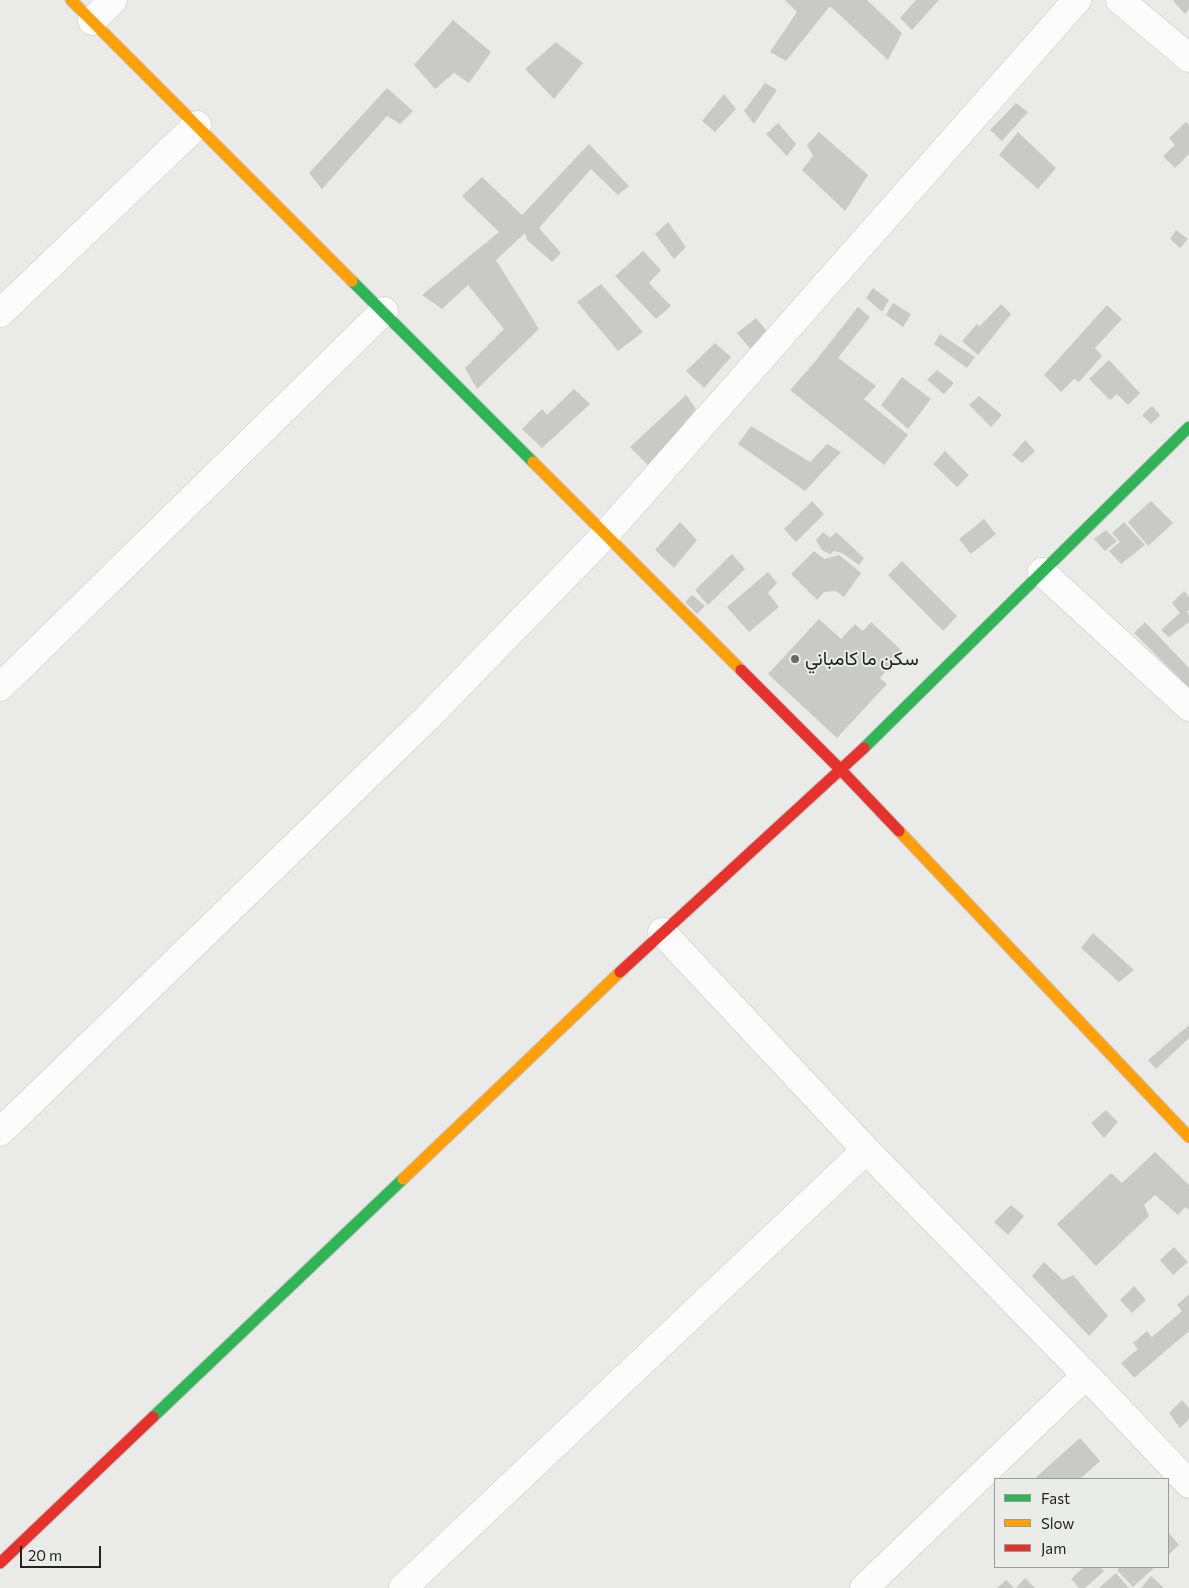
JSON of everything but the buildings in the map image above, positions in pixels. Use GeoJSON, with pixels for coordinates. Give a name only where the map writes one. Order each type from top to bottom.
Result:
{"type":"FeatureCollection","features":[{"type":"Feature","properties":{"kind":"street"},"geometry":{"type":"LineString","coordinates":[[71,0],[841,770],[1189,1136]]}},
{"type":"Feature","properties":{"kind":"street"},"geometry":{"type":"LineString","coordinates":[[92,21],[114,0]]}},
{"type":"Feature","properties":{"kind":"street"},"geometry":{"type":"LineString","coordinates":[[0,1132],[427,718],[605,536],[1077,0]]}},
{"type":"Feature","properties":{"kind":"street"},"geometry":{"type":"LineString","coordinates":[[1120,0],[1189,58]]}},
{"type":"Feature","properties":{"kind":"street"},"geometry":{"type":"LineString","coordinates":[[0,313],[197,125]]}},
{"type":"Feature","properties":{"kind":"street"},"geometry":{"type":"LineString","coordinates":[[0,687],[384,311]]}},
{"type":"Feature","properties":{"kind":"street"},"geometry":{"type":"LineString","coordinates":[[0,1563],[662,932],[841,770],[1189,427]]}},
{"type":"Feature","properties":{"kind":"street"},"geometry":{"type":"LineString","coordinates":[[1042,572],[1189,707]]}},
{"type":"Feature","properties":{"kind":"street"},"geometry":{"type":"LineString","coordinates":[[662,932],[866,1150],[1086,1375],[1189,1484]]}},
{"type":"Feature","properties":{"kind":"street"},"geometry":{"type":"LineString","coordinates":[[403,1588],[866,1150]]}},
{"type":"Feature","properties":{"kind":"street"},"geometry":{"type":"LineString","coordinates":[[864,1588],[1086,1375]]}},
{"type":"Feature","properties":{"kind":"traffic: fast"},"geometry":{"type":"LineString","coordinates":[[352,281],[533,462]]}},
{"type":"Feature","properties":{"kind":"traffic: fast"},"geometry":{"type":"LineString","coordinates":[[864,748],[1189,427]]}},
{"type":"Feature","properties":{"kind":"traffic: fast"},"geometry":{"type":"LineString","coordinates":[[153,1417],[403,1179]]}},
{"type":"Feature","properties":{"kind":"traffic: slow"},"geometry":{"type":"LineString","coordinates":[[71,0],[352,281]]}},
{"type":"Feature","properties":{"kind":"traffic: slow"},"geometry":{"type":"LineString","coordinates":[[533,462],[741,670]]}},
{"type":"Feature","properties":{"kind":"traffic: slow"},"geometry":{"type":"LineString","coordinates":[[899,831],[1189,1137]]}},
{"type":"Feature","properties":{"kind":"traffic: slow"},"geometry":{"type":"LineString","coordinates":[[403,1179],[620,972]]}},
{"type":"Feature","properties":{"kind":"traffic: jam"},"geometry":{"type":"LineString","coordinates":[[741,670],[899,831]]}},
{"type":"Feature","properties":{"kind":"traffic: jam"},"geometry":{"type":"LineString","coordinates":[[620,972],[864,748]]}},
{"type":"Feature","properties":{"kind":"traffic: jam"},"geometry":{"type":"LineString","coordinates":[[0,1563],[153,1417]]}},
{"type":"Feature","properties":{"kind":"place","name":"سكن ما كامباني"},"geometry":{"type":"Point","coordinates":[795,659]}}]}
